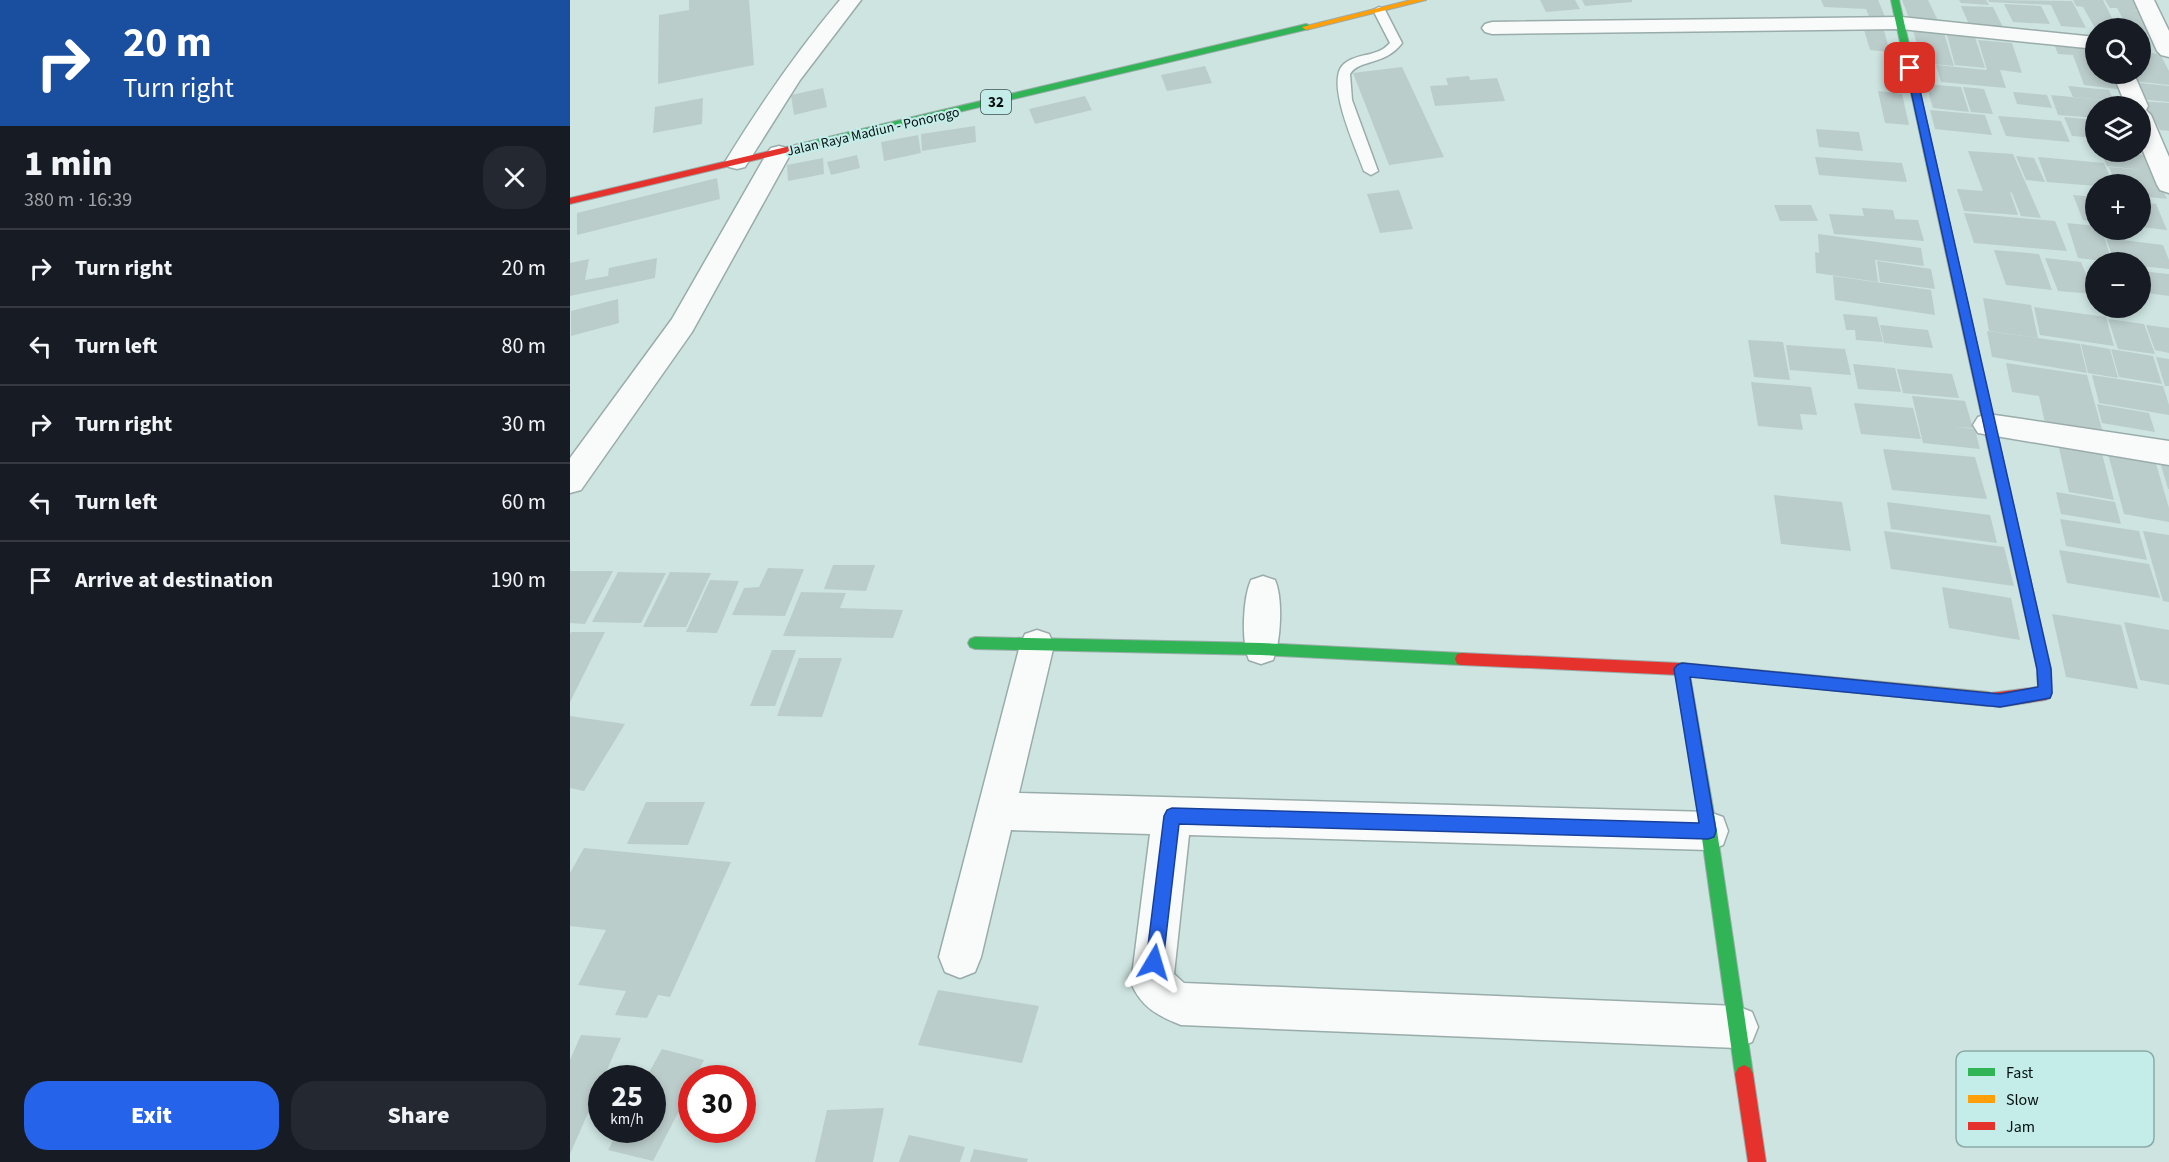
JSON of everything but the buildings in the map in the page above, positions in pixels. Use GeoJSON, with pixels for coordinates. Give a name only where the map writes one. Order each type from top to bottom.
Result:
{"type":"FeatureCollection","features":[{"type":"Feature","properties":{"kind":"main road","name":"Jalan Raya Madiun - Ponorogo"},"geometry":{"type":"LineString","coordinates":[[570,201],[1422,0]]}},
{"type":"Feature","properties":{"kind":"main road"},"geometry":{"type":"LineString","coordinates":[[975,643],[1261,649],[1682,669],[2000,700],[2045,693],[2044,669],[1894,0]]}},
{"type":"Feature","properties":{"kind":"main road"},"geometry":{"type":"LineString","coordinates":[[1682,669],[1757,1162]]}},
{"type":"Feature","properties":{"kind":"street"},"geometry":{"type":"LineString","coordinates":[[737,162],[778,94],[819,36],[851,0]]}},
{"type":"Feature","properties":{"kind":"street"},"geometry":{"type":"LineString","coordinates":[[2144,0],[2168,51]]}},
{"type":"Feature","properties":{"kind":"street"},"geometry":{"type":"LineString","coordinates":[[1491,28],[1900,23],[2085,42]]}},
{"type":"Feature","properties":{"kind":"street"},"geometry":{"type":"LineString","coordinates":[[2151,49],[2168,51]]}},
{"type":"Feature","properties":{"kind":"street"},"geometry":{"type":"LineString","coordinates":[[2151,142],[2169,185]]}},
{"type":"Feature","properties":{"kind":"street"},"geometry":{"type":"LineString","coordinates":[[570,481],[682,325],[779,153]]}},
{"type":"Feature","properties":{"kind":"street"},"geometry":{"type":"LineString","coordinates":[[1988,425],[2169,453]]}},
{"type":"Feature","properties":{"kind":"street"},"geometry":{"type":"LineString","coordinates":[[1261,649],[1263,590]]}},
{"type":"Feature","properties":{"kind":"street"},"geometry":{"type":"LineString","coordinates":[[960,957],[1037,645]]}},
{"type":"Feature","properties":{"kind":"street"},"geometry":{"type":"LineString","coordinates":[[995,811],[1708,831]]}},
{"type":"Feature","properties":{"kind":"street"},"geometry":{"type":"LineString","coordinates":[[1172,816],[1152,983],[1170,999],[1181,1004],[1737,1028]]}},
{"type":"Feature","properties":{"kind":"lane"},"geometry":{"type":"LineString","coordinates":[[1371,171],[1343,91],[1342,75],[1348,67],[1390,52],[1396,43],[1379,10]]}},
{"type":"Feature","properties":{"kind":"traffic: fast"},"geometry":{"type":"LineString","coordinates":[[1895,0],[1933,172]]}},
{"type":"Feature","properties":{"kind":"traffic: fast"},"geometry":{"type":"LineString","coordinates":[[803,146],[1306,27]]}},
{"type":"Feature","properties":{"kind":"traffic: fast"},"geometry":{"type":"LineString","coordinates":[[975,643],[1261,649],[1462,659]]}},
{"type":"Feature","properties":{"kind":"traffic: fast"},"geometry":{"type":"LineString","coordinates":[[1679,669],[1682,669],[1709,831],[1744,1074]]}},
{"type":"Feature","properties":{"kind":"traffic: slow"},"geometry":{"type":"LineString","coordinates":[[1306,27],[1422,0]]}},
{"type":"Feature","properties":{"kind":"traffic: slow"},"geometry":{"type":"LineString","coordinates":[[1933,172],[1997,460]]}},
{"type":"Feature","properties":{"kind":"traffic: slow"},"geometry":{"type":"LineString","coordinates":[[1682,669],[1988,699]]}},
{"type":"Feature","properties":{"kind":"traffic: jam"},"geometry":{"type":"LineString","coordinates":[[570,201],[803,146]]}},
{"type":"Feature","properties":{"kind":"traffic: jam"},"geometry":{"type":"LineString","coordinates":[[1988,699],[2000,700],[2045,693],[2044,669],[1997,460]]}},
{"type":"Feature","properties":{"kind":"traffic: jam"},"geometry":{"type":"LineString","coordinates":[[1462,659],[1679,669]]}},
{"type":"Feature","properties":{"kind":"traffic: jam"},"geometry":{"type":"LineString","coordinates":[[1744,1074],[1757,1162]]}},
{"type":"Feature","properties":{"kind":"route"},"geometry":{"type":"LineString","coordinates":[[1154,962],[1172,816],[1708,831],[1682,669],[2000,700],[2027,698],[2045,693],[2044,669],[1910,68]]}}]}
